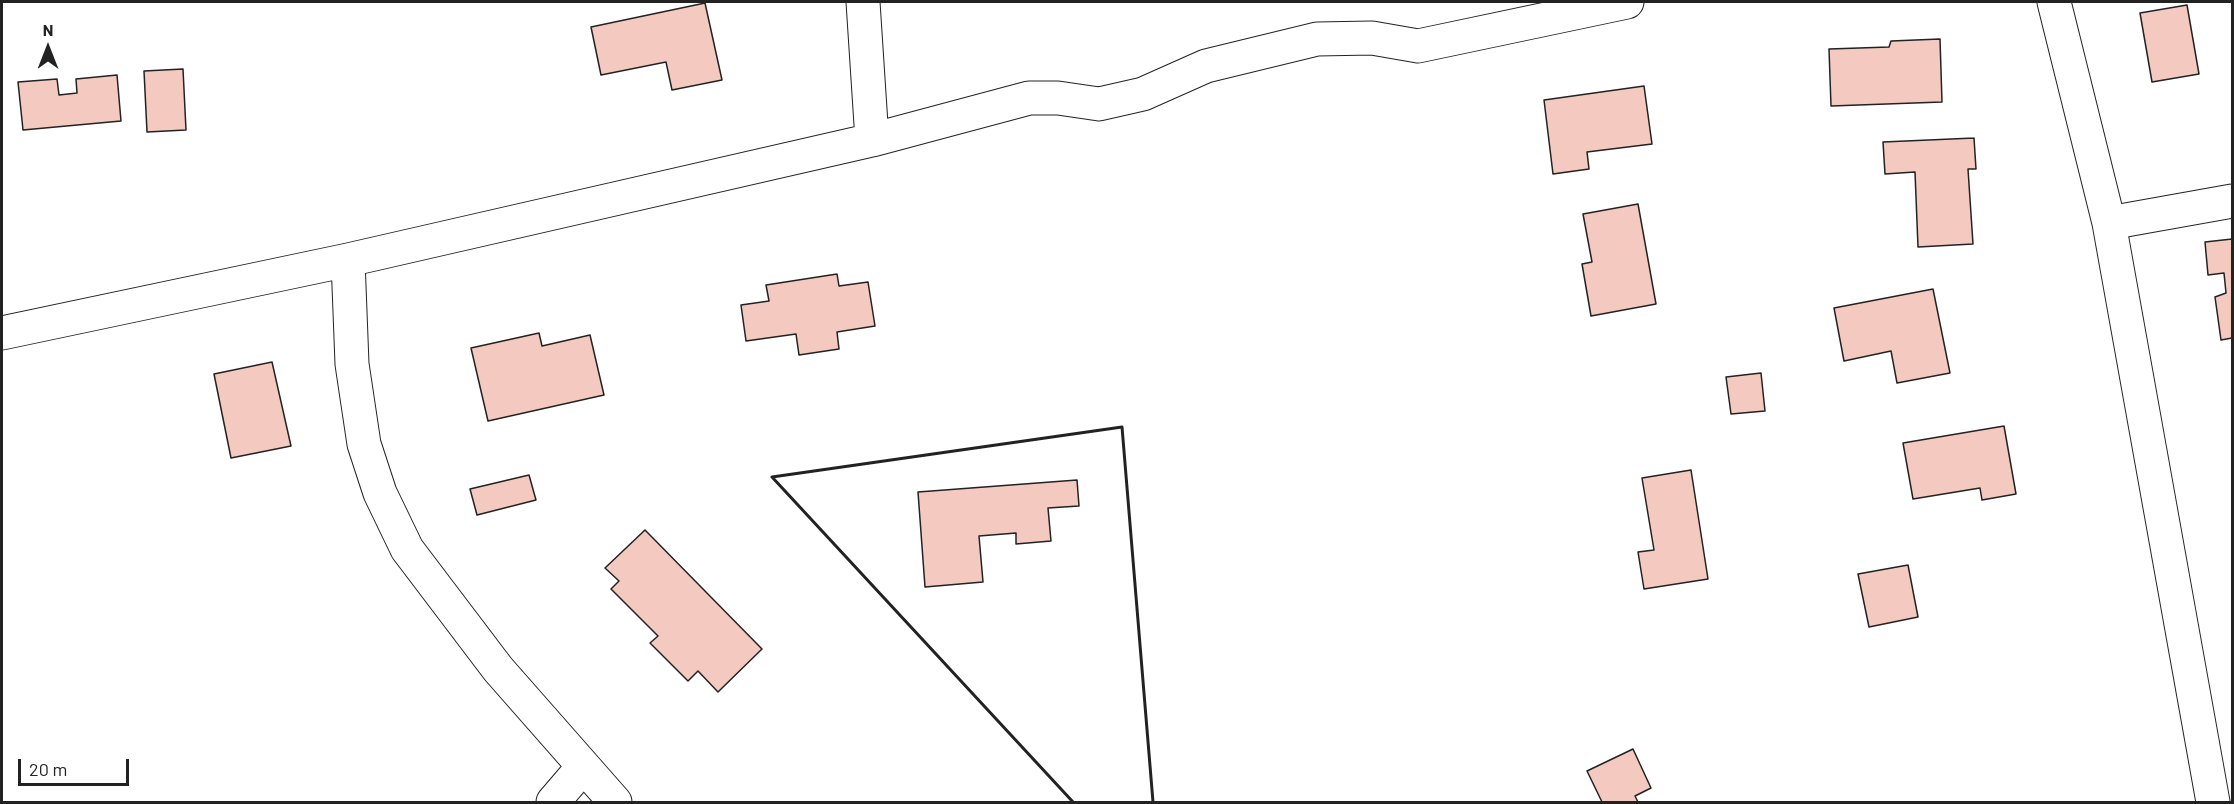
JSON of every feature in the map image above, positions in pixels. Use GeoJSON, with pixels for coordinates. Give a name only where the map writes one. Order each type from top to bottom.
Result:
{"type":"FeatureCollection","features":[{"type":"Feature","properties":{"kind":"street"},"geometry":{"type":"LineString","coordinates":[[863,2],[872,140]]}},
{"type":"Feature","properties":{"kind":"street"},"geometry":{"type":"LineString","coordinates":[[2,333],[348,260],[872,140],[1029,98],[1058,98],[1099,104],[1143,94],[1206,66],[1317,39],[1372,38],[1418,46],[1627,2]]}},
{"type":"Feature","properties":{"kind":"street"},"geometry":{"type":"LineString","coordinates":[[2054,2],[2109,223],[2220,766],[2213,802]]}},
{"type":"Feature","properties":{"kind":"street"},"geometry":{"type":"LineString","coordinates":[[2109,223],[2232,201]]}},
{"type":"Feature","properties":{"kind":"street"},"geometry":{"type":"LineString","coordinates":[[348,260],[352,364],[364,444],[380,493],[407,549],[498,669],[615,802]]}},
{"type":"Feature","properties":{"kind":"street"},"geometry":{"type":"LineString","coordinates":[[553,802],[583,767]]}},
{"type":"Feature","properties":{"kind":"building"},"geometry":{"type":"Polygon","coordinates":[[[705,3],[722,80],[672,90],[666,62],[601,75],[591,27],[705,3]]]}},
{"type":"Feature","properties":{"kind":"building"},"geometry":{"type":"Polygon","coordinates":[[[2187,5],[2199,74],[2152,82],[2140,13],[2187,5]]]}},
{"type":"Feature","properties":{"kind":"building"},"geometry":{"type":"Polygon","coordinates":[[[1940,39],[1942,102],[1831,106],[1829,49],[1889,47],[1891,41],[1940,39]]]}},
{"type":"Feature","properties":{"kind":"building"},"geometry":{"type":"Polygon","coordinates":[[[183,69],[186,130],[147,132],[144,71],[183,69]]]}},
{"type":"Feature","properties":{"kind":"building"},"geometry":{"type":"Polygon","coordinates":[[[117,75],[121,121],[23,130],[18,82],[57,79],[59,95],[77,93],[76,79],[117,75]]]}},
{"type":"Feature","properties":{"kind":"building"},"geometry":{"type":"Polygon","coordinates":[[[1644,86],[1652,144],[1587,152],[1589,169],[1553,174],[1544,100],[1644,86]]]}},
{"type":"Feature","properties":{"kind":"building"},"geometry":{"type":"Polygon","coordinates":[[[1974,138],[1976,169],[1968,169],[1973,244],[1918,247],[1915,172],[1885,174],[1883,142],[1974,138]]]}},
{"type":"Feature","properties":{"kind":"building"},"geometry":{"type":"Polygon","coordinates":[[[1638,204],[1656,304],[1591,316],[1582,264],[1592,262],[1583,214],[1638,204]]]}},
{"type":"Feature","properties":{"kind":"building"},"geometry":{"type":"Polygon","coordinates":[[[2232,239],[2232,338],[2221,340],[2215,297],[2226,293],[2224,273],[2208,275],[2205,242],[2232,239]]]}},
{"type":"Feature","properties":{"kind":"building"},"geometry":{"type":"Polygon","coordinates":[[[837,274],[839,286],[868,282],[875,326],[837,332],[839,349],[799,355],[796,334],[746,341],[741,305],[769,301],[766,285],[837,274]]]}},
{"type":"Feature","properties":{"kind":"building"},"geometry":{"type":"Polygon","coordinates":[[[1933,289],[1950,373],[1897,383],[1891,351],[1844,361],[1834,308],[1933,289]]]}},
{"type":"Feature","properties":{"kind":"building"},"geometry":{"type":"Polygon","coordinates":[[[539,333],[542,346],[590,335],[604,395],[488,421],[471,348],[539,333]]]}},
{"type":"Feature","properties":{"kind":"building"},"geometry":{"type":"Polygon","coordinates":[[[272,362],[291,446],[231,458],[214,374],[272,362]]]}},
{"type":"Feature","properties":{"kind":"building"},"geometry":{"type":"Polygon","coordinates":[[[1761,373],[1765,411],[1731,414],[1726,377],[1761,373]]]}},
{"type":"Feature","properties":{"kind":"building"},"geometry":{"type":"Polygon","coordinates":[[[2004,426],[2016,494],[1982,500],[1980,488],[1913,499],[1903,443],[2004,426]]]}},
{"type":"Feature","properties":{"kind":"building"},"geometry":{"type":"Polygon","coordinates":[[[1691,470],[1708,579],[1644,589],[1638,552],[1654,550],[1642,478],[1691,470]]]}},
{"type":"Feature","properties":{"kind":"building"},"geometry":{"type":"Polygon","coordinates":[[[529,475],[536,500],[477,515],[470,489],[529,475]]]}},
{"type":"Feature","properties":{"kind":"building"},"geometry":{"type":"Polygon","coordinates":[[[1077,480],[1079,506],[1048,508],[1051,541],[1016,544],[1016,533],[979,536],[983,582],[925,587],[918,492],[1077,480]]]}},
{"type":"Feature","properties":{"kind":"building"},"geometry":{"type":"Polygon","coordinates":[[[645,530],[762,649],[718,692],[698,671],[688,681],[650,643],[658,636],[611,589],[619,581],[605,568],[645,530]]]}},
{"type":"Feature","properties":{"kind":"building"},"geometry":{"type":"Polygon","coordinates":[[[1908,565],[1918,617],[1869,627],[1858,574],[1908,565]]]}},
{"type":"Feature","properties":{"kind":"building"},"geometry":{"type":"Polygon","coordinates":[[[1633,749],[1651,788],[1635,796],[1638,802],[1602,802],[1587,771],[1633,749]]]}},
{"type":"Feature","properties":{"kind":"wall"},"geometry":{"type":"LineString","coordinates":[[1073,802],[772,477],[1122,427],[1153,802]]}}]}
